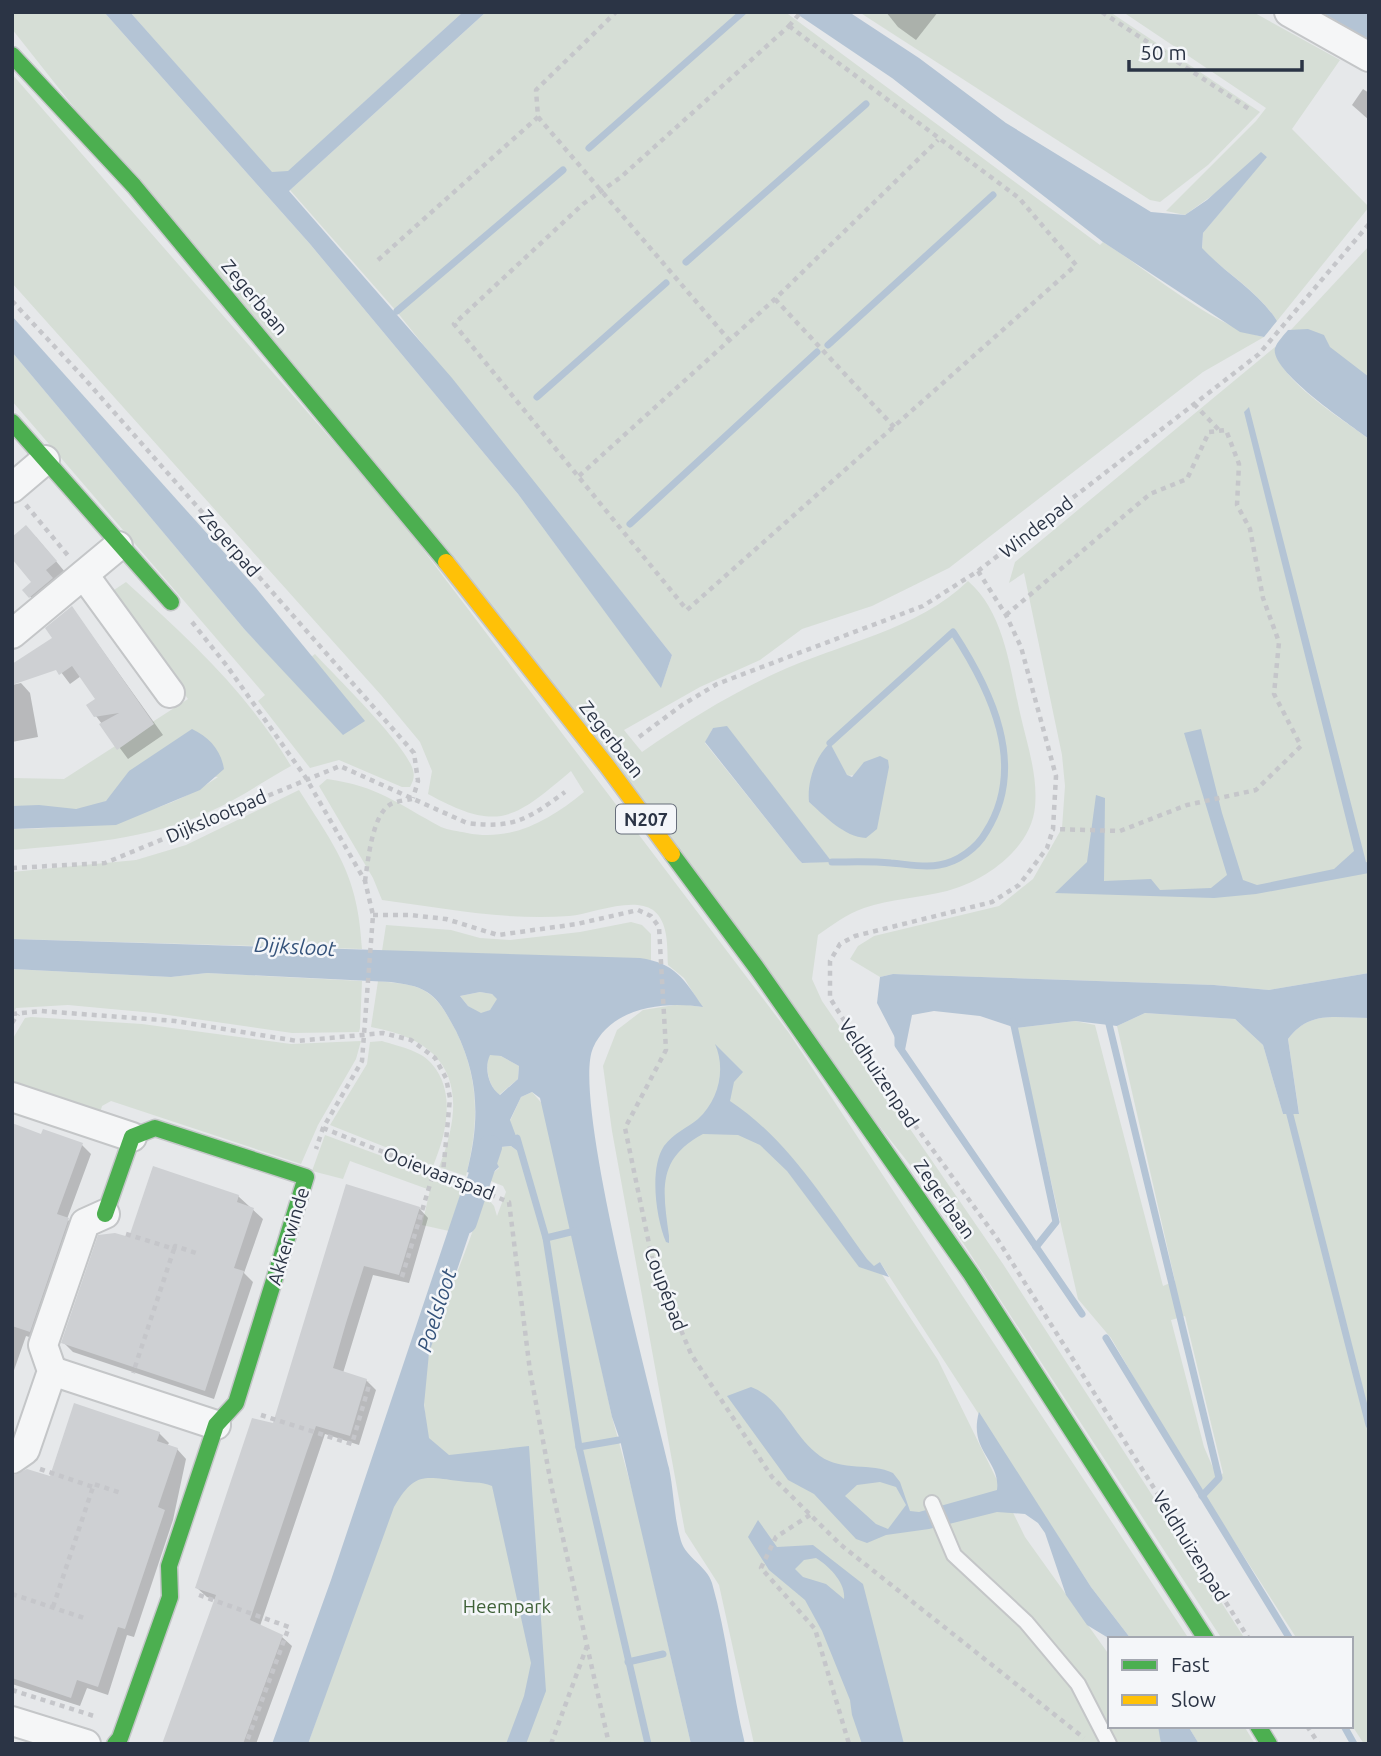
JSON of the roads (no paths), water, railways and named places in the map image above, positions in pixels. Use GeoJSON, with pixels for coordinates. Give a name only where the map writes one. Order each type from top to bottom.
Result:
{"type":"FeatureCollection","features":[{"type":"Feature","properties":{"kind":"main road","name":"Zegerbaan"},"geometry":{"type":"LineString","coordinates":[[12,55],[152,207],[381,481],[607,766],[756,968],[964,1263],[1205,1637]]}},
{"type":"Feature","properties":{"kind":"main road"},"geometry":{"type":"LineString","coordinates":[[12,422],[118,546],[171,602]]}},
{"type":"Feature","properties":{"kind":"main road","name":"Akkerwinde"},"geometry":{"type":"LineString","coordinates":[[115,1744],[124,1726],[172,1586],[169,1566],[306,1177],[155,1128],[132,1137]]}},
{"type":"Feature","properties":{"kind":"main road"},"geometry":{"type":"LineString","coordinates":[[97,1217],[132,1137]]}},
{"type":"Feature","properties":{"kind":"main road"},"geometry":{"type":"LineString","coordinates":[[1259,1728],[1269,1744]]}},
{"type":"Feature","properties":{"kind":"street"},"geometry":{"type":"LineString","coordinates":[[1289,12],[1369,57]]}},
{"type":"Feature","properties":{"kind":"street"},"geometry":{"type":"LineString","coordinates":[[16,493],[45,460]]}},
{"type":"Feature","properties":{"kind":"street"},"geometry":{"type":"LineString","coordinates":[[12,634],[118,546]]}},
{"type":"Feature","properties":{"kind":"street"},"geometry":{"type":"LineString","coordinates":[[84,575],[170,694]]}},
{"type":"Feature","properties":{"kind":"street","name":"Akkerwinde"},"geometry":{"type":"LineString","coordinates":[[12,1097],[132,1137]]}},
{"type":"Feature","properties":{"kind":"street"},"geometry":{"type":"LineString","coordinates":[[24,1459],[52,1371],[43,1345],[85,1223],[97,1217]]}},
{"type":"Feature","properties":{"kind":"street"},"geometry":{"type":"LineString","coordinates":[[52,1371],[125,1395],[224,1415]]}},
{"type":"Feature","properties":{"kind":"street"},"geometry":{"type":"LineString","coordinates":[[12,1721],[86,1744]]}},
{"type":"Feature","properties":{"kind":"lane"},"geometry":{"type":"LineString","coordinates":[[932,1503],[954,1555],[1026,1622],[1078,1684],[1109,1744]]}},
{"type":"Feature","properties":{"kind":"water"},"geometry":{"type":"Polygon","coordinates":[[[104,12],[130,12],[272,172],[288,171],[463,12],[486,12],[289,191],[452,378],[672,655],[661,688],[518,494],[310,244],[104,12]]]}},
{"type":"Feature","properties":{"kind":"water"},"geometry":{"type":"Polygon","coordinates":[[[794,12],[849,12],[919,58],[1006,123],[1151,212],[1185,215],[1207,200],[1261,152],[1267,157],[1203,233],[1202,248],[1252,292],[1277,321],[1264,337],[1240,332],[1103,242],[892,78],[794,12]]]}},
{"type":"Feature","properties":{"kind":"water"},"geometry":{"type":"Polygon","coordinates":[[[1321,12],[1369,13],[1369,40],[1321,12]]]}},
{"type":"Feature","properties":{"kind":"water"},"geometry":{"type":"Polygon","coordinates":[[[12,316],[256,588],[365,721],[343,735],[245,630],[12,352],[12,316]]]}},
{"type":"Feature","properties":{"kind":"water"},"geometry":{"type":"Polygon","coordinates":[[[1308,329],[1324,335],[1330,347],[1369,377],[1369,439],[1297,383],[1277,358],[1275,348],[1288,330],[1308,329]]]}},
{"type":"Feature","properties":{"kind":"water"},"geometry":{"type":"Polygon","coordinates":[[[1249,407],[1366,862],[1369,863],[1369,873],[1256,894],[1214,898],[1055,893],[1087,862],[1096,795],[1105,798],[1104,881],[1151,879],[1160,890],[1211,888],[1227,875],[1184,733],[1201,729],[1222,813],[1243,880],[1257,885],[1334,869],[1354,851],[1244,412],[1249,407]]]}},
{"type":"Feature","properties":{"kind":"water"},"geometry":{"type":"Polygon","coordinates":[[[727,726],[832,862],[802,863],[705,742],[713,728],[727,726]]]}},
{"type":"Feature","properties":{"kind":"water"},"geometry":{"type":"Polygon","coordinates":[[[192,729],[213,745],[224,769],[200,790],[116,825],[12,829],[12,806],[39,805],[76,809],[106,801],[129,771],[192,729]]]}},
{"type":"Feature","properties":{"kind":"water"},"geometry":{"type":"Polygon","coordinates":[[[830,743],[847,775],[852,777],[864,762],[880,756],[888,760],[877,829],[866,838],[843,830],[809,802],[813,770],[830,743]]]}},
{"type":"Feature","properties":{"kind":"water"},"geometry":{"type":"Polygon","coordinates":[[[12,939],[640,958],[662,964],[678,974],[703,1007],[672,1005],[640,1010],[612,1023],[601,1034],[593,1048],[589,1078],[593,1125],[617,1251],[669,1468],[681,1541],[712,1583],[745,1744],[691,1744],[620,1440],[612,1417],[540,1098],[532,1092],[521,1097],[510,1120],[523,1155],[511,1146],[501,1147],[492,1154],[499,1167],[486,1179],[467,1172],[474,1135],[475,1100],[464,1048],[444,1010],[423,990],[391,982],[207,973],[171,977],[12,969],[12,939]],[[480,992],[460,996],[468,1006],[481,1013],[490,1010],[497,999],[492,994],[480,992]],[[490,1055],[488,1076],[500,1095],[518,1079],[519,1066],[501,1056],[490,1055]]]}},
{"type":"Feature","properties":{"kind":"water"},"geometry":{"type":"Polygon","coordinates":[[[1369,973],[1369,1018],[1334,1017],[1314,1020],[1305,1023],[1288,1039],[1299,1114],[1283,1114],[1263,1045],[1235,1019],[1145,1013],[1117,1026],[1075,1021],[1016,1028],[980,1016],[934,1011],[912,1015],[904,1055],[877,1003],[880,977],[893,974],[1214,985],[1269,990],[1369,973]]]}},
{"type":"Feature","properties":{"kind":"water"},"geometry":{"type":"Polygon","coordinates":[[[715,1044],[743,1072],[734,1082],[730,1101],[751,1116],[788,1153],[867,1259],[874,1266],[880,1262],[889,1277],[859,1267],[787,1171],[760,1145],[738,1135],[703,1134],[677,1154],[666,1178],[665,1205],[669,1243],[666,1242],[659,1220],[656,1194],[659,1155],[668,1141],[698,1119],[716,1094],[720,1064],[715,1044]]]}},
{"type":"Feature","properties":{"kind":"water"},"geometry":{"type":"Polygon","coordinates":[[[463,1186],[483,1193],[429,1353],[424,1405],[429,1438],[449,1455],[529,1446],[546,1691],[526,1744],[506,1744],[524,1696],[531,1663],[492,1486],[436,1478],[420,1479],[407,1488],[394,1507],[308,1744],[272,1744],[331,1580],[463,1186]]]}},
{"type":"Feature","properties":{"kind":"water"},"geometry":{"type":"Polygon","coordinates":[[[751,1387],[762,1393],[780,1409],[802,1439],[820,1456],[838,1464],[893,1473],[900,1482],[910,1511],[919,1512],[997,1490],[994,1471],[978,1436],[979,1412],[1091,1587],[1129,1637],[1108,1638],[1087,1625],[1066,1595],[1045,1533],[1038,1523],[1025,1514],[997,1512],[929,1529],[886,1535],[867,1543],[856,1539],[814,1494],[788,1480],[727,1396],[751,1387]],[[880,1482],[857,1485],[845,1496],[876,1524],[888,1529],[906,1505],[896,1487],[880,1482]]]}},
{"type":"Feature","properties":{"kind":"water"},"geometry":{"type":"Polygon","coordinates":[[[758,1520],[777,1547],[813,1545],[863,1584],[904,1744],[862,1744],[850,1700],[822,1631],[805,1600],[769,1570],[748,1537],[758,1520]],[[816,1558],[804,1560],[795,1569],[803,1577],[826,1584],[844,1599],[839,1581],[831,1570],[816,1558]]]}},
{"type":"Feature","properties":{"kind":"water"},"geometry":{"type":"Polygon","coordinates":[[[1158,1728],[1189,1728],[1199,1744],[1161,1744],[1158,1728]]]}},
{"type":"Feature","properties":{"kind":"waterway"},"geometry":{"type":"LineString","coordinates":[[589,148],[743,12]]}},
{"type":"Feature","properties":{"kind":"waterway"},"geometry":{"type":"LineString","coordinates":[[686,262],[866,104]]}},
{"type":"Feature","properties":{"kind":"waterway"},"geometry":{"type":"LineString","coordinates":[[397,311],[563,170]]}},
{"type":"Feature","properties":{"kind":"waterway"},"geometry":{"type":"LineString","coordinates":[[828,345],[993,195]]}},
{"type":"Feature","properties":{"kind":"waterway"},"geometry":{"type":"LineString","coordinates":[[537,397],[666,283]]}},
{"type":"Feature","properties":{"kind":"waterway"},"geometry":{"type":"LineString","coordinates":[[630,524],[817,352]]}},
{"type":"Feature","properties":{"kind":"waterway"},"geometry":{"type":"LineString","coordinates":[[830,743],[953,632],[991,703],[1000,729],[1004,755],[1004,781],[998,807],[982,838],[960,857],[939,865],[927,866],[832,862]]}},
{"type":"Feature","properties":{"kind":"waterway"},"geometry":{"type":"LineString","coordinates":[[1107,1016],[1219,1478],[1202,1496]]}},
{"type":"Feature","properties":{"kind":"waterway"},"geometry":{"type":"LineString","coordinates":[[1013,1021],[1056,1222],[1036,1247]]}},
{"type":"Feature","properties":{"kind":"waterway"},"geometry":{"type":"LineString","coordinates":[[898,1036],[898,1045],[1082,1314]]}},
{"type":"Feature","properties":{"kind":"waterway"},"geometry":{"type":"LineString","coordinates":[[1288,1107],[1369,1425]]}},
{"type":"Feature","properties":{"kind":"waterway"},"geometry":{"type":"LineString","coordinates":[[517,1138],[546,1238],[579,1447],[648,1744]]}},
{"type":"Feature","properties":{"kind":"waterway","name":"Poelsloot"},"geometry":{"type":"LineString","coordinates":[[465,1222],[490,1147]]}},
{"type":"Feature","properties":{"kind":"waterway"},"geometry":{"type":"LineString","coordinates":[[546,1238],[575,1231]]}},
{"type":"Feature","properties":{"kind":"waterway"},"geometry":{"type":"LineString","coordinates":[[1106,1338],[1289,1637]]}},
{"type":"Feature","properties":{"kind":"waterway"},"geometry":{"type":"LineString","coordinates":[[579,1447],[619,1440]]}},
{"type":"Feature","properties":{"kind":"waterway"},"geometry":{"type":"LineString","coordinates":[[628,1662],[663,1654]]}},
{"type":"Feature","properties":{"kind":"waterway"},"geometry":{"type":"LineString","coordinates":[[1345,1728],[1354,1744]]}},
{"type":"Feature","properties":{"kind":"water label","name":"Dijksloot"},"geometry":{"type":"Point","coordinates":[295,946]}},
{"type":"Feature","properties":{"kind":"park label","name":"Heempark"},"geometry":{"type":"Point","coordinates":[507,1606]}}]}
